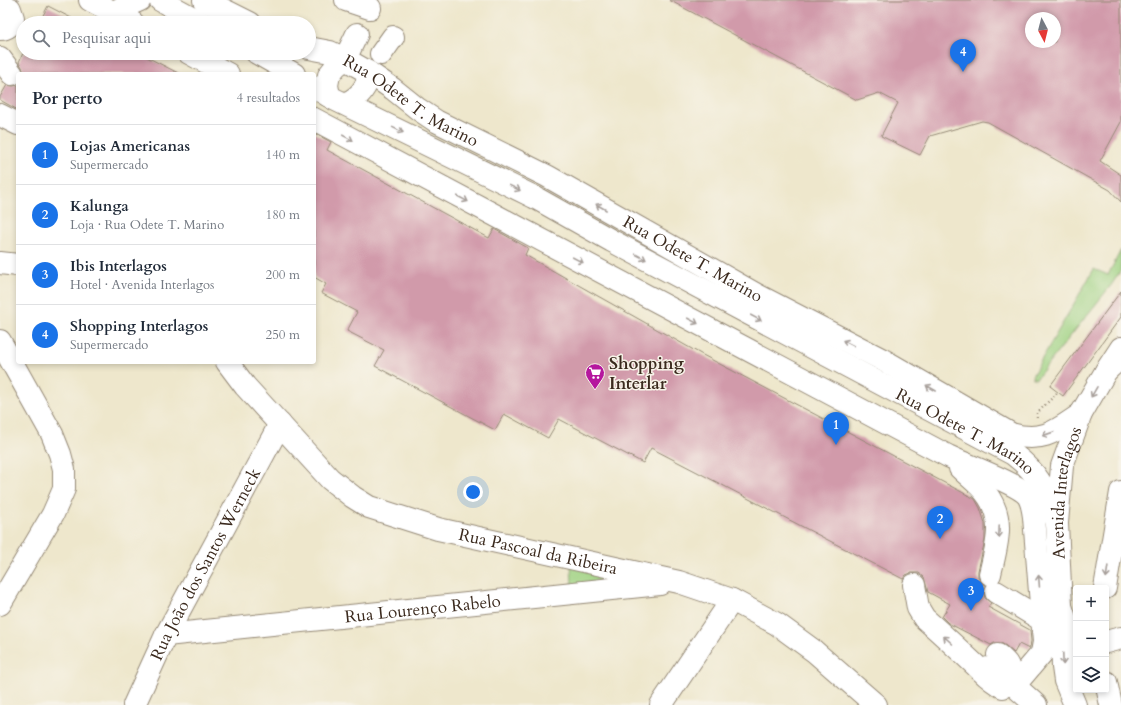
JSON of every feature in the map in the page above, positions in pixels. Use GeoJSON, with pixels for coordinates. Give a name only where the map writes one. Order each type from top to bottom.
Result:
{"type":"FeatureCollection","features":[{"type":"Feature","properties":{"kind":"street"},"geometry":{"type":"LineString","coordinates":[[90,0],[120,16]]}},
{"type":"Feature","properties":{"kind":"street"},"geometry":{"type":"LineString","coordinates":[[113,12],[140,0]]}},
{"type":"Feature","properties":{"kind":"street"},"geometry":{"type":"LineString","coordinates":[[160,0],[189,16]]}},
{"type":"Feature","properties":{"kind":"street"},"geometry":{"type":"LineString","coordinates":[[204,0],[236,16]]}},
{"type":"Feature","properties":{"kind":"street"},"geometry":{"type":"LineString","coordinates":[[346,0],[370,8]]}},
{"type":"Feature","properties":{"kind":"street"},"geometry":{"type":"LineString","coordinates":[[357,34],[345,59],[336,66],[329,75],[326,85],[329,96],[355,99],[364,89],[368,80],[368,72]]}},
{"type":"Feature","properties":{"kind":"street","name":"Rua Odete T. Marino"},"geometry":{"type":"LineString","coordinates":[[316,49],[330,52],[345,59],[368,72],[393,89],[418,109],[436,120],[547,176],[757,295],[883,360],[1011,434],[1022,437],[1039,437],[1048,435],[1081,414]]}},
{"type":"Feature","properties":{"kind":"street"},"geometry":{"type":"LineString","coordinates":[[202,60],[224,72]]}},
{"type":"Feature","properties":{"kind":"street"},"geometry":{"type":"LineString","coordinates":[[269,60],[290,72]]}},
{"type":"Feature","properties":{"kind":"street"},"geometry":{"type":"LineString","coordinates":[[378,120],[376,109],[378,98],[393,89]]}},
{"type":"Feature","properties":{"kind":"street","name":"Rua Odete T. Marino"},"geometry":{"type":"LineString","coordinates":[[329,96],[534,197],[612,241],[1003,448],[1024,462],[1042,483],[1057,523]]}},
{"type":"Feature","properties":{"kind":"street"},"geometry":{"type":"LineString","coordinates":[[0,115],[16,123]]}},
{"type":"Feature","properties":{"kind":"street"},"geometry":{"type":"LineString","coordinates":[[316,120],[948,456],[1010,483],[1027,495],[1033,509],[1044,642],[1042,653],[1013,687]]}},
{"type":"Feature","properties":{"kind":"street"},"geometry":{"type":"LineString","coordinates":[[612,241],[616,280]]}},
{"type":"Feature","properties":{"kind":"street"},"geometry":{"type":"LineString","coordinates":[[0,264],[16,265]]}},
{"type":"Feature","properties":{"kind":"street"},"geometry":{"type":"LineString","coordinates":[[0,341],[52,434],[64,469],[64,489],[53,514],[0,604]]}},
{"type":"Feature","properties":{"kind":"street","name":"Avenida Interlagos"},"geometry":{"type":"LineString","coordinates":[[1073,635],[1069,630],[1061,606],[1057,523],[1062,466],[1081,414],[1114,364],[1121,348]]}},
{"type":"Feature","properties":{"kind":"street"},"geometry":{"type":"LineString","coordinates":[[799,377],[831,357]]}},
{"type":"Feature","properties":{"kind":"street","name":"Rua Pascoal da Ribeira"},"geometry":{"type":"LineString","coordinates":[[228,364],[245,386],[330,479],[353,497],[369,507],[438,529],[679,582],[732,600],[776,624],[814,650],[876,705]]}},
{"type":"Feature","properties":{"kind":"street","name":"Rua João dos Santos Werneck"},"geometry":{"type":"LineString","coordinates":[[134,705],[166,635],[280,424]]}},
{"type":"Feature","properties":{"kind":"street"},"geometry":{"type":"LineString","coordinates":[[948,456],[983,437]]}},
{"type":"Feature","properties":{"kind":"street"},"geometry":{"type":"LineString","coordinates":[[1001,480],[1000,462],[1003,448]]}},
{"type":"Feature","properties":{"kind":"street"},"geometry":{"type":"LineString","coordinates":[[948,456],[984,491],[994,506],[999,525],[999,538],[993,583],[1042,620]]}},
{"type":"Feature","properties":{"kind":"street"},"geometry":{"type":"LineString","coordinates":[[1106,585],[1121,492]]}},
{"type":"Feature","properties":{"kind":"street"},"geometry":{"type":"LineString","coordinates":[[991,501],[1003,496],[1008,496],[1015,498],[1033,509]]}},
{"type":"Feature","properties":{"kind":"street"},"geometry":{"type":"LineString","coordinates":[[568,557],[572,593]]}},
{"type":"Feature","properties":{"kind":"street","name":"Rua Lourenço Rabelo"},"geometry":{"type":"LineString","coordinates":[[166,635],[679,582]]}},
{"type":"Feature","properties":{"kind":"street"},"geometry":{"type":"LineString","coordinates":[[914,585],[918,608],[924,618],[977,666],[990,680],[1013,687],[1036,705]]}},
{"type":"Feature","properties":{"kind":"street"},"geometry":{"type":"LineString","coordinates":[[661,705],[732,600]]}},
{"type":"Feature","properties":{"kind":"street"},"geometry":{"type":"LineString","coordinates":[[1061,606],[1063,667],[1065,681],[1075,705]]}},
{"type":"Feature","properties":{"kind":"street"},"geometry":{"type":"LineString","coordinates":[[1109,641],[1121,638]]}},
{"type":"Feature","properties":{"kind":"street"},"geometry":{"type":"LineString","coordinates":[[998,655],[1007,663],[1013,687]]}},
{"type":"Feature","properties":{"kind":"street"},"geometry":{"type":"LineString","coordinates":[[1108,693],[1110,705]]}},
{"type":"Feature","properties":{"kind":"path"},"geometry":{"type":"LineString","coordinates":[[1039,437],[1037,413],[1058,392]]}},
{"type":"Feature","properties":{"kind":"green space"},"geometry":{"type":"Polygon","coordinates":[[[1121,250],[1121,270],[1112,284],[1037,378],[1034,379],[1032,376],[1094,269],[1108,275],[1121,250]]]}},
{"type":"Feature","properties":{"kind":"green space"},"geometry":{"type":"Polygon","coordinates":[[[571,563],[637,578],[572,586],[571,563]]]}},
{"type":"Feature","properties":{"kind":"building"},"geometry":{"type":"Polygon","coordinates":[[[669,0],[1121,0],[1121,122],[1100,161],[1121,175],[1121,202],[1110,190],[988,122],[982,121],[930,136],[920,155],[881,136],[898,103],[879,93],[857,100],[669,0]]]}},
{"type":"Feature","properties":{"kind":"building"},"geometry":{"type":"Polygon","coordinates":[[[48,6],[67,16],[43,16],[48,6]]]}},
{"type":"Feature","properties":{"kind":"building"},"geometry":{"type":"Polygon","coordinates":[[[20,60],[153,60],[176,72],[23,72],[19,62],[20,60]]]}},
{"type":"Feature","properties":{"kind":"building"},"geometry":{"type":"Polygon","coordinates":[[[7,85],[16,85],[16,109],[0,100],[0,97],[7,85]]]}},
{"type":"Feature","properties":{"kind":"building","name":"Shopping Interlar"},"geometry":{"type":"Polygon","coordinates":[[[316,134],[331,142],[327,150],[489,238],[494,229],[528,248],[525,255],[699,353],[975,499],[985,523],[985,540],[978,577],[981,583],[985,585],[985,598],[991,603],[988,607],[1030,630],[1031,641],[1029,649],[1019,644],[1014,653],[1001,643],[994,643],[991,645],[948,623],[942,617],[950,604],[928,592],[924,577],[919,573],[911,573],[906,575],[903,579],[651,448],[643,463],[559,419],[548,438],[504,414],[495,430],[375,366],[384,350],[347,331],[357,312],[321,293],[326,284],[316,278],[316,134]]]}},
{"type":"Feature","properties":{"kind":"building"},"geometry":{"type":"Polygon","coordinates":[[[1121,291],[1121,317],[1063,396],[1050,386],[1121,291]]]}},
{"type":"Feature","properties":{"kind":"place","name":"Shopping Interlagos"},"geometry":{"type":"Point","coordinates":[963,72]}},
{"type":"Feature","properties":{"kind":"place","name":"Shopping Interlar"},"geometry":{"type":"Point","coordinates":[595,390]}},
{"type":"Feature","properties":{"kind":"place","name":"Lojas Americanas"},"geometry":{"type":"Point","coordinates":[836,445]}},
{"type":"Feature","properties":{"kind":"place","name":"Kalunga"},"geometry":{"type":"Point","coordinates":[940,539]}},
{"type":"Feature","properties":{"kind":"place","name":"Ibis Interlagos"},"geometry":{"type":"Point","coordinates":[971,611]}}]}
